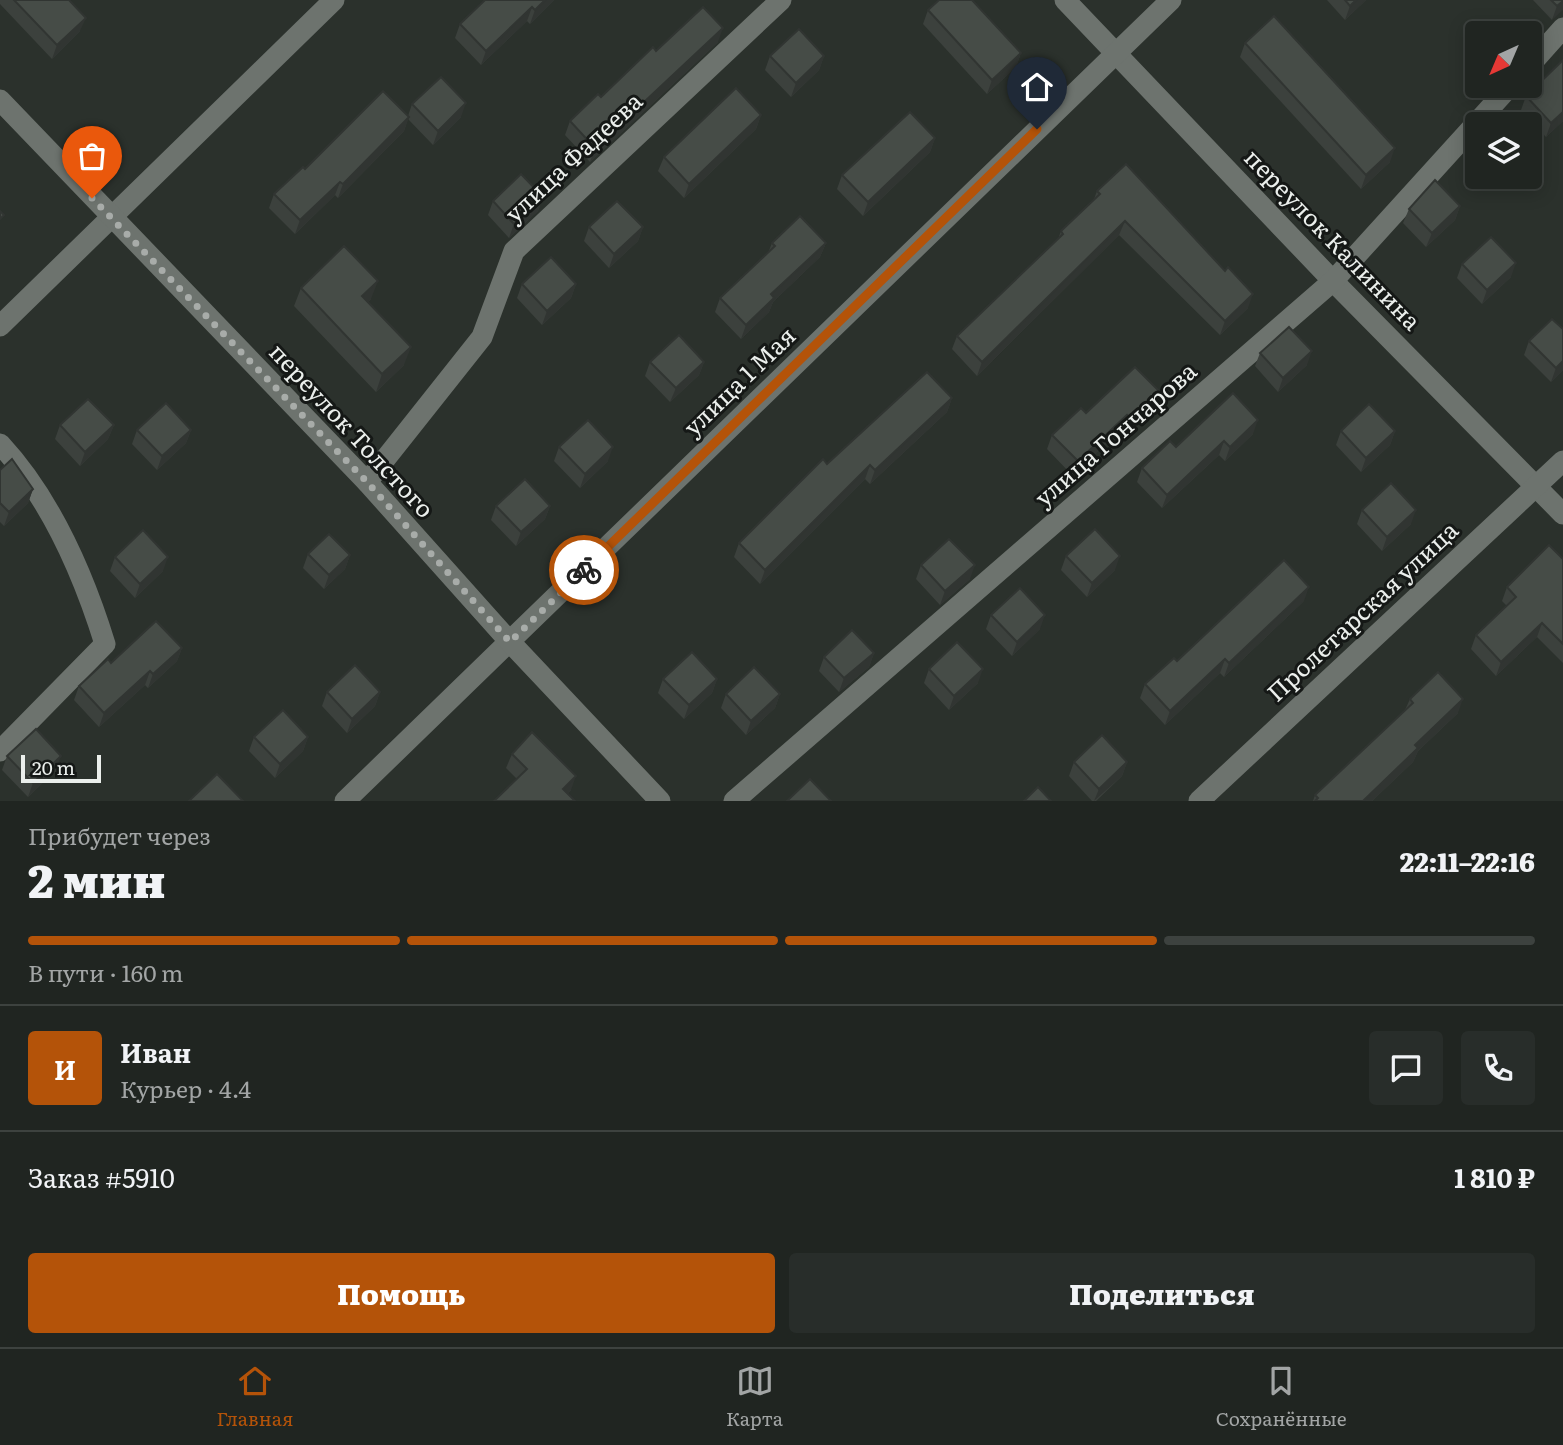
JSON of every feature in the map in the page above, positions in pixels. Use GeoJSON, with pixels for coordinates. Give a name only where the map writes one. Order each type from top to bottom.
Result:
{"type":"FeatureCollection","features":[{"type":"Feature","properties":{"kind":"street"},"geometry":{"type":"LineString","coordinates":[[0,326],[334,0]]}},
{"type":"Feature","properties":{"kind":"street","name":"улица Фадеева"},"geometry":{"type":"LineString","coordinates":[[367,482],[482,337],[514,251],[781,0]]}},
{"type":"Feature","properties":{"kind":"street","name":"переулок Калинина"},"geometry":{"type":"LineString","coordinates":[[1065,0],[1333,281],[1563,514]]}},
{"type":"Feature","properties":{"kind":"street","name":"улица 1 Мая"},"geometry":{"type":"LineString","coordinates":[[345,801],[1171,0]]}},
{"type":"Feature","properties":{"kind":"street"},"geometry":{"type":"LineString","coordinates":[[1542,52],[1563,28]]}},
{"type":"Feature","properties":{"kind":"street","name":"улица Гончарова"},"geometry":{"type":"LineString","coordinates":[[734,801],[1333,281],[1499,98]]}},
{"type":"Feature","properties":{"kind":"street","name":"переулок Толстого"},"geometry":{"type":"LineString","coordinates":[[0,100],[110,218],[367,482],[510,642],[660,801]]}},
{"type":"Feature","properties":{"kind":"street"},"geometry":{"type":"LineString","coordinates":[[0,443],[44,500],[89,591],[105,644],[0,751]]}},
{"type":"Feature","properties":{"kind":"street","name":"Пролетарская улица"},"geometry":{"type":"LineString","coordinates":[[1199,801],[1563,461]]}},
{"type":"Feature","properties":{"kind":"building"},"geometry":{"type":"Polygon","coordinates":[[[14,0],[69,0],[86,18],[57,45],[14,0]]]}},
{"type":"Feature","properties":{"kind":"building"},"geometry":{"type":"Polygon","coordinates":[[[485,0],[545,0],[535,10],[532,7],[486,51],[460,24],[485,0]]]}},
{"type":"Feature","properties":{"kind":"building"},"geometry":{"type":"Polygon","coordinates":[[[939,0],[972,0],[1021,53],[992,80],[928,10],[939,0]]]}},
{"type":"Feature","properties":{"kind":"building"},"geometry":{"type":"Polygon","coordinates":[[[1345,0],[1356,0],[1350,6],[1345,0]]]}},
{"type":"Feature","properties":{"kind":"building"},"geometry":{"type":"Polygon","coordinates":[[[1551,0],[1563,0],[1563,1],[1557,6],[1551,0]]]}},
{"type":"Feature","properties":{"kind":"building"},"geometry":{"type":"Polygon","coordinates":[[[703,7],[723,28],[595,148],[570,121],[598,94],[601,97],[653,47],[656,51],[703,7]]]}},
{"type":"Feature","properties":{"kind":"building"},"geometry":{"type":"Polygon","coordinates":[[[1274,16],[1395,148],[1366,175],[1245,43],[1274,16]]]}},
{"type":"Feature","properties":{"kind":"building"},"geometry":{"type":"Polygon","coordinates":[[[799,29],[824,56],[796,83],[770,56],[799,29]]]}},
{"type":"Feature","properties":{"kind":"building"},"geometry":{"type":"Polygon","coordinates":[[[1563,60],[1563,112],[1551,123],[1528,98],[1542,98],[1542,80],[1563,60]]]}},
{"type":"Feature","properties":{"kind":"building"},"geometry":{"type":"Polygon","coordinates":[[[441,77],[466,103],[438,131],[412,104],[441,77]]]}},
{"type":"Feature","properties":{"kind":"building"},"geometry":{"type":"Polygon","coordinates":[[[736,88],[761,115],[689,184],[664,157],[736,88]]]}},
{"type":"Feature","properties":{"kind":"building"},"geometry":{"type":"Polygon","coordinates":[[[383,91],[409,117],[343,184],[340,182],[300,220],[274,194],[303,167],[305,169],[383,91]]]}},
{"type":"Feature","properties":{"kind":"building"},"geometry":{"type":"Polygon","coordinates":[[[910,112],[935,138],[868,202],[842,175],[910,112]]]}},
{"type":"Feature","properties":{"kind":"building"},"geometry":{"type":"Polygon","coordinates":[[[1126,164],[1225,271],[1228,267],[1253,294],[1225,321],[1125,221],[982,362],[957,336],[1063,234],[1061,231],[1100,194],[1097,191],[1126,164]]]}},
{"type":"Feature","properties":{"kind":"building"},"geometry":{"type":"Polygon","coordinates":[[[521,174],[543,197],[514,224],[493,201],[521,174]]]}},
{"type":"Feature","properties":{"kind":"building"},"geometry":{"type":"Polygon","coordinates":[[[1435,180],[1460,206],[1432,233],[1409,209],[1435,180]]]}},
{"type":"Feature","properties":{"kind":"building"},"geometry":{"type":"Polygon","coordinates":[[[617,201],[643,227],[614,254],[589,227],[617,201]]]}},
{"type":"Feature","properties":{"kind":"building"},"geometry":{"type":"Polygon","coordinates":[[[800,216],[826,243],[771,294],[774,298],[746,325],[720,298],[775,246],[772,243],[800,216]]]}},
{"type":"Feature","properties":{"kind":"building"},"geometry":{"type":"Polygon","coordinates":[[[1491,237],[1516,263],[1487,290],[1462,264],[1491,237]]]}},
{"type":"Feature","properties":{"kind":"building"},"geometry":{"type":"Polygon","coordinates":[[[344,246],[378,281],[362,296],[411,347],[382,374],[301,288],[344,246]]]}},
{"type":"Feature","properties":{"kind":"building"},"geometry":{"type":"Polygon","coordinates":[[[551,257],[576,284],[547,311],[522,284],[551,257]]]}},
{"type":"Feature","properties":{"kind":"building"},"geometry":{"type":"Polygon","coordinates":[[[1552,319],[1563,329],[1563,361],[1556,368],[1529,341],[1552,319]]]}},
{"type":"Feature","properties":{"kind":"building"},"geometry":{"type":"Polygon","coordinates":[[[1289,327],[1312,351],[1283,378],[1260,353],[1289,327]]]}},
{"type":"Feature","properties":{"kind":"building"},"geometry":{"type":"Polygon","coordinates":[[[679,335],[704,362],[676,388],[650,362],[679,335]]]}},
{"type":"Feature","properties":{"kind":"building"},"geometry":{"type":"Polygon","coordinates":[[[1135,367],[1161,393],[1132,420],[1127,415],[1078,461],[1052,435],[1081,408],[1086,413],[1135,367]]]}},
{"type":"Feature","properties":{"kind":"building"},"geometry":{"type":"Polygon","coordinates":[[[927,372],[952,398],[875,470],[870,465],[765,570],[739,543],[823,459],[827,464],[927,372]]]}},
{"type":"Feature","properties":{"kind":"building"},"geometry":{"type":"Polygon","coordinates":[[[1233,393],[1258,420],[1230,447],[1224,441],[1167,495],[1142,468],[1170,441],[1176,447],[1233,393]]]}},
{"type":"Feature","properties":{"kind":"building"},"geometry":{"type":"Polygon","coordinates":[[[88,399],[114,425],[85,452],[60,425],[88,399]]]}},
{"type":"Feature","properties":{"kind":"building"},"geometry":{"type":"Polygon","coordinates":[[[166,403],[191,430],[162,456],[137,430],[166,403]]]}},
{"type":"Feature","properties":{"kind":"building"},"geometry":{"type":"Polygon","coordinates":[[[1369,404],[1395,431],[1366,458],[1341,431],[1369,404]]]}},
{"type":"Feature","properties":{"kind":"building"},"geometry":{"type":"Polygon","coordinates":[[[588,420],[613,447],[585,474],[559,447],[588,420]]]}},
{"type":"Feature","properties":{"kind":"building"},"geometry":{"type":"Polygon","coordinates":[[[12,459],[33,489],[9,512],[0,503],[0,470],[12,459]]]}},
{"type":"Feature","properties":{"kind":"building"},"geometry":{"type":"Polygon","coordinates":[[[525,479],[550,506],[521,532],[496,506],[525,479]]]}},
{"type":"Feature","properties":{"kind":"building"},"geometry":{"type":"Polygon","coordinates":[[[1391,483],[1416,510],[1387,537],[1362,510],[1391,483]]]}},
{"type":"Feature","properties":{"kind":"building"},"geometry":{"type":"Polygon","coordinates":[[[1095,529],[1120,556],[1092,583],[1066,556],[1095,529]]]}},
{"type":"Feature","properties":{"kind":"building"},"geometry":{"type":"Polygon","coordinates":[[[143,530],[168,557],[140,584],[115,557],[143,530]]]}},
{"type":"Feature","properties":{"kind":"building"},"geometry":{"type":"Polygon","coordinates":[[[329,534],[350,555],[329,575],[308,554],[329,534]]]}},
{"type":"Feature","properties":{"kind":"building"},"geometry":{"type":"Polygon","coordinates":[[[949,539],[975,565],[945,591],[921,565],[949,539]]]}},
{"type":"Feature","properties":{"kind":"building"},"geometry":{"type":"Polygon","coordinates":[[[1549,545],[1563,559],[1563,644],[1542,623],[1501,662],[1476,635],[1516,597],[1507,587],[1549,545]]]}},
{"type":"Feature","properties":{"kind":"building"},"geometry":{"type":"Polygon","coordinates":[[[1284,560],[1309,587],[1229,663],[1225,659],[1170,711],[1145,684],[1174,658],[1177,661],[1284,560]]]}},
{"type":"Feature","properties":{"kind":"building"},"geometry":{"type":"Polygon","coordinates":[[[1020,588],[1045,615],[1017,642],[991,615],[1020,588]]]}},
{"type":"Feature","properties":{"kind":"building"},"geometry":{"type":"Polygon","coordinates":[[[156,621],[182,648],[153,674],[150,671],[104,713],[79,686],[108,659],[111,663],[156,621]]]}},
{"type":"Feature","properties":{"kind":"building"},"geometry":{"type":"Polygon","coordinates":[[[852,630],[874,653],[844,678],[824,657],[852,630]]]}},
{"type":"Feature","properties":{"kind":"building"},"geometry":{"type":"Polygon","coordinates":[[[957,642],[983,669],[954,696],[929,669],[957,642]]]}},
{"type":"Feature","properties":{"kind":"building"},"geometry":{"type":"Polygon","coordinates":[[[692,652],[717,679],[689,705],[663,679],[692,652]]]}},
{"type":"Feature","properties":{"kind":"building"},"geometry":{"type":"Polygon","coordinates":[[[355,665],[380,692],[352,719],[327,692],[355,665]]]}},
{"type":"Feature","properties":{"kind":"building"},"geometry":{"type":"Polygon","coordinates":[[[754,667],[780,694],[751,721],[726,694],[754,667]]]}},
{"type":"Feature","properties":{"kind":"building"},"geometry":{"type":"Polygon","coordinates":[[[1438,672],[1463,699],[1415,745],[1418,748],[1363,801],[1315,801],[1318,798],[1315,795],[1413,703],[1410,699],[1438,672]]]}},
{"type":"Feature","properties":{"kind":"building"},"geometry":{"type":"Polygon","coordinates":[[[283,710],[308,737],[280,764],[254,737],[283,710]]]}},
{"type":"Feature","properties":{"kind":"building"},"geometry":{"type":"Polygon","coordinates":[[[36,729],[61,756],[33,783],[7,756],[36,729]]]}},
{"type":"Feature","properties":{"kind":"building"},"geometry":{"type":"Polygon","coordinates":[[[532,732],[576,776],[563,789],[575,801],[494,801],[527,769],[512,754],[532,732]]]}},
{"type":"Feature","properties":{"kind":"building"},"geometry":{"type":"Polygon","coordinates":[[[1102,735],[1127,762],[1099,789],[1074,762],[1102,735]]]}},
{"type":"Feature","properties":{"kind":"building"},"geometry":{"type":"Polygon","coordinates":[[[217,774],[243,801],[189,801],[217,774]]]}},
{"type":"Feature","properties":{"kind":"building"},"geometry":{"type":"Polygon","coordinates":[[[810,779],[831,801],[787,801],[810,779]]]}},
{"type":"Feature","properties":{"kind":"building"},"geometry":{"type":"Polygon","coordinates":[[[1038,787],[1051,801],[1024,801],[1038,787]]]}},
{"type":"Feature","properties":{"kind":"way so far"},"geometry":{"type":"LineString","coordinates":[[92,198],[367,482],[510,642],[584,570]]}},
{"type":"Feature","properties":{"kind":"route"},"geometry":{"type":"LineString","coordinates":[[584,570],[1037,129]]}}]}
